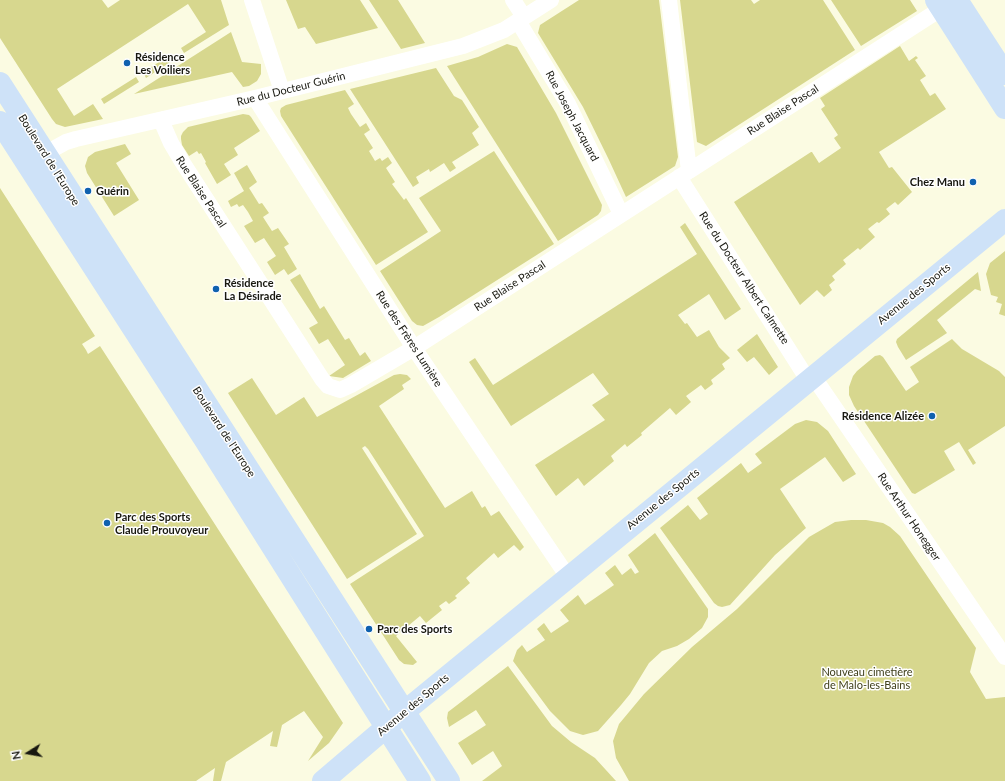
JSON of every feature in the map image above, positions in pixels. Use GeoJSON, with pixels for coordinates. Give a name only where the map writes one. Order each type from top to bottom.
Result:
{"type":"FeatureCollection","features":[{"type":"Feature","properties":{"kind":"street"},"geometry":{"type":"LineString","coordinates":[[252,0],[282,91]]}},
{"type":"Feature","properties":{"kind":"street","name":"Rue Joseph Jacquard"},"geometry":{"type":"LineString","coordinates":[[513,0],[521,19],[568,104],[621,214]]}},
{"type":"Feature","properties":{"kind":"street","name":"Rue du Docteur Guérin"},"geometry":{"type":"LineString","coordinates":[[36,159],[66,142],[76,139],[255,98],[463,46],[495,34],[551,0]]}},
{"type":"Feature","properties":{"kind":"street","name":"Rue du Docteur Albert Calmette"},"geometry":{"type":"LineString","coordinates":[[669,0],[684,174],[811,378]]}},
{"type":"Feature","properties":{"kind":"street"},"geometry":{"type":"LineString","coordinates":[[947,2],[1005,74]]}},
{"type":"Feature","properties":{"kind":"street"},"geometry":{"type":"LineString","coordinates":[[947,2],[1005,108]]}},
{"type":"Feature","properties":{"kind":"street","name":"Rue Blaise Pascal"},"geometry":{"type":"LineString","coordinates":[[163,119],[164,127],[171,143],[181,160],[322,379],[328,386],[340,390],[348,388],[414,348],[947,2]]}},
{"type":"Feature","properties":{"kind":"street","name":"Boulevard de l'Europe"},"geometry":{"type":"LineString","coordinates":[[0,84],[36,159],[205,440],[420,781]]}},
{"type":"Feature","properties":{"kind":"street","name":"Rue des Frères Lumière"},"geometry":{"type":"LineString","coordinates":[[255,98],[414,348],[568,577]]}},
{"type":"Feature","properties":{"kind":"street","name":"Boulevard de l'Europe"},"geometry":{"type":"LineString","coordinates":[[0,122],[36,159],[449,781]]}},
{"type":"Feature","properties":{"kind":"street","name":"Avenue des Sports"},"geometry":{"type":"LineString","coordinates":[[323,781],[568,577],[1005,220]]}},
{"type":"Feature","properties":{"kind":"street","name":"Rue Arthur Honegger"},"geometry":{"type":"LineString","coordinates":[[811,378],[1005,657]]}},
{"type":"Feature","properties":{"kind":"green space"},"geometry":{"type":"Polygon","coordinates":[[[0,0],[102,0],[108,8],[120,0],[221,0],[229,25],[184,53],[181,48],[206,32],[188,4],[57,89],[74,116],[93,104],[103,119],[65,127],[56,124],[52,119],[0,38],[0,0]]]}},
{"type":"Feature","properties":{"kind":"green space"},"geometry":{"type":"Polygon","coordinates":[[[286,0],[360,0],[378,28],[316,44],[305,27],[298,29],[286,0]]]}},
{"type":"Feature","properties":{"kind":"green space"},"geometry":{"type":"Polygon","coordinates":[[[369,0],[398,0],[425,43],[401,49],[369,0]]]}},
{"type":"Feature","properties":{"kind":"green space"},"geometry":{"type":"Polygon","coordinates":[[[579,0],[659,0],[678,157],[675,166],[626,197],[583,107],[538,33],[540,25],[579,0]]]}},
{"type":"Feature","properties":{"kind":"green space"},"geometry":{"type":"Polygon","coordinates":[[[680,0],[751,0],[754,4],[760,0],[823,0],[855,50],[706,146],[697,142],[680,0]]]}},
{"type":"Feature","properties":{"kind":"green space"},"geometry":{"type":"Polygon","coordinates":[[[831,0],[910,0],[917,11],[861,46],[831,0]]]}},
{"type":"Feature","properties":{"kind":"green space"},"geometry":{"type":"Polygon","coordinates":[[[231,32],[242,62],[261,64],[261,74],[257,81],[249,86],[243,87],[232,72],[134,94],[231,32]]]}},
{"type":"Feature","properties":{"kind":"green space"},"geometry":{"type":"Polygon","coordinates":[[[507,44],[517,47],[556,113],[602,205],[601,211],[598,215],[558,241],[447,66],[478,57],[507,44]]]}},
{"type":"Feature","properties":{"kind":"green space"},"geometry":{"type":"Polygon","coordinates":[[[900,46],[909,61],[916,56],[918,58],[915,60],[926,76],[920,80],[930,96],[935,93],[946,109],[879,152],[889,168],[892,167],[912,192],[898,205],[895,202],[886,209],[890,214],[879,223],[877,222],[868,229],[875,237],[860,250],[858,248],[843,260],[846,264],[832,276],[835,280],[829,285],[832,290],[824,297],[817,290],[800,305],[734,202],[811,152],[819,163],[841,148],[834,138],[838,135],[821,109],[825,106],[820,98],[900,46]]]}},
{"type":"Feature","properties":{"kind":"green space"},"geometry":{"type":"Polygon","coordinates":[[[172,54],[175,59],[146,78],[143,72],[172,54]]]}},
{"type":"Feature","properties":{"kind":"green space"},"geometry":{"type":"Polygon","coordinates":[[[436,68],[454,96],[462,100],[479,127],[472,133],[479,145],[452,162],[456,168],[450,172],[444,163],[430,172],[429,169],[416,177],[419,183],[413,187],[350,89],[436,68]]]}},
{"type":"Feature","properties":{"kind":"green space"},"geometry":{"type":"Polygon","coordinates":[[[136,77],[139,82],[104,104],[101,99],[136,77]]]}},
{"type":"Feature","properties":{"kind":"green space"},"geometry":{"type":"Polygon","coordinates":[[[345,90],[354,104],[348,108],[351,114],[360,127],[366,123],[370,130],[364,134],[373,148],[369,151],[375,161],[380,158],[382,161],[388,157],[392,163],[386,168],[395,182],[392,184],[404,200],[406,198],[428,232],[376,265],[281,116],[280,111],[281,108],[286,105],[345,90]]]}},
{"type":"Feature","properties":{"kind":"green space"},"geometry":{"type":"Polygon","coordinates":[[[243,114],[251,117],[260,131],[234,148],[238,155],[224,164],[231,175],[217,184],[201,153],[199,154],[197,151],[189,156],[182,145],[181,136],[188,127],[243,114]]]}},
{"type":"Feature","properties":{"kind":"green space"},"geometry":{"type":"Polygon","coordinates":[[[125,144],[131,154],[116,163],[139,200],[114,216],[87,173],[85,166],[88,157],[95,152],[125,144]]]}},
{"type":"Feature","properties":{"kind":"green space"},"geometry":{"type":"Polygon","coordinates":[[[494,151],[554,244],[439,317],[423,326],[417,325],[412,321],[380,271],[441,231],[419,198],[494,151]]]}},
{"type":"Feature","properties":{"kind":"green space"},"geometry":{"type":"Polygon","coordinates":[[[247,165],[257,182],[249,188],[259,204],[262,203],[269,213],[263,217],[272,231],[278,228],[289,244],[284,247],[297,269],[288,275],[284,269],[275,275],[267,262],[276,256],[264,238],[255,243],[244,226],[253,221],[243,205],[239,207],[237,204],[231,207],[228,201],[244,191],[234,173],[247,165]]]}},
{"type":"Feature","properties":{"kind":"green space","name":"Parc des Sports Claude Prouvoyeur"},"geometry":{"type":"Polygon","coordinates":[[[0,188],[95,336],[82,344],[88,354],[100,346],[343,723],[329,743],[308,761],[323,737],[304,711],[282,725],[277,747],[270,746],[273,731],[226,762],[221,781],[213,781],[215,768],[196,781],[0,781],[0,188]]]}},
{"type":"Feature","properties":{"kind":"green space"},"geometry":{"type":"Polygon","coordinates":[[[685,223],[741,309],[725,320],[709,294],[678,315],[685,324],[687,323],[697,337],[709,330],[719,347],[730,358],[722,364],[725,369],[711,380],[713,384],[705,390],[701,385],[686,396],[691,402],[676,415],[670,408],[627,447],[625,444],[611,456],[614,461],[584,486],[578,478],[556,496],[535,465],[605,420],[592,405],[609,394],[593,373],[511,426],[469,362],[475,358],[493,385],[621,303],[697,254],[680,227],[685,223]]]}},
{"type":"Feature","properties":{"kind":"green space"},"geometry":{"type":"Polygon","coordinates":[[[1005,251],[1005,316],[999,314],[1002,304],[996,302],[998,297],[991,295],[986,274],[990,263],[1005,251]]]}},
{"type":"Feature","properties":{"kind":"green space"},"geometry":{"type":"Polygon","coordinates":[[[978,272],[981,291],[975,289],[937,320],[947,333],[906,360],[898,347],[896,342],[897,339],[978,272]]]}},
{"type":"Feature","properties":{"kind":"green space"},"geometry":{"type":"Polygon","coordinates":[[[300,274],[320,309],[324,306],[345,340],[349,338],[360,356],[365,352],[371,361],[343,378],[329,376],[345,365],[328,339],[319,344],[309,328],[318,323],[290,280],[300,274]]]}},
{"type":"Feature","properties":{"kind":"green space"},"geometry":{"type":"Polygon","coordinates":[[[757,334],[778,367],[769,375],[754,357],[747,362],[737,350],[757,334]]]}},
{"type":"Feature","properties":{"kind":"green space"},"geometry":{"type":"Polygon","coordinates":[[[952,339],[962,349],[999,371],[1005,377],[1005,426],[968,450],[976,463],[973,465],[959,442],[944,451],[955,470],[915,494],[912,493],[854,406],[849,395],[849,387],[853,376],[857,371],[875,356],[880,355],[883,357],[906,391],[919,382],[910,367],[952,339]]]}},
{"type":"Feature","properties":{"kind":"green space"},"geometry":{"type":"Polygon","coordinates":[[[394,375],[407,375],[411,379],[402,385],[404,389],[379,406],[445,508],[472,491],[482,508],[485,506],[491,516],[499,511],[524,547],[520,551],[514,545],[498,558],[494,553],[466,578],[470,583],[455,596],[457,598],[449,604],[446,601],[439,606],[442,610],[426,623],[420,616],[396,636],[417,662],[413,665],[404,664],[399,660],[350,584],[424,536],[368,449],[365,446],[362,448],[417,534],[347,579],[228,393],[252,378],[276,415],[304,397],[317,417],[394,375]]]}},
{"type":"Feature","properties":{"kind":"green space"},"geometry":{"type":"Polygon","coordinates":[[[806,420],[817,422],[828,431],[856,474],[843,482],[825,457],[780,489],[806,528],[775,555],[730,605],[722,607],[718,606],[714,603],[660,528],[688,505],[700,520],[708,514],[697,498],[741,463],[748,473],[762,463],[755,454],[795,424],[806,420]]]}},
{"type":"Feature","properties":{"kind":"green space","name":"Nouveau cimetière de Malo-les-Bains"},"geometry":{"type":"Polygon","coordinates":[[[866,520],[883,523],[900,536],[976,648],[970,672],[986,699],[1005,697],[1005,781],[629,781],[616,758],[613,741],[619,724],[644,694],[692,647],[737,609],[809,537],[835,522],[866,520]]]}},
{"type":"Feature","properties":{"kind":"green space"},"geometry":{"type":"Polygon","coordinates":[[[655,533],[708,609],[708,617],[702,628],[689,639],[677,646],[662,651],[649,663],[630,694],[598,731],[583,735],[570,731],[550,711],[513,661],[517,650],[522,645],[527,652],[545,640],[537,629],[544,623],[551,633],[569,621],[560,610],[578,595],[585,605],[614,585],[605,573],[615,565],[622,575],[631,568],[635,574],[639,572],[628,555],[655,533]]]}},
{"type":"Feature","properties":{"kind":"green space"},"geometry":{"type":"Polygon","coordinates":[[[508,666],[552,726],[571,742],[595,758],[616,781],[482,781],[502,766],[493,751],[472,765],[458,743],[486,725],[476,710],[449,727],[447,718],[448,712],[508,666]]]}},
{"type":"Feature","properties":{"kind":"place","name":"Résidence Les Voiliers"},"geometry":{"type":"Point","coordinates":[127,63]}},
{"type":"Feature","properties":{"kind":"place","name":"Chez Manu"},"geometry":{"type":"Point","coordinates":[973,182]}},
{"type":"Feature","properties":{"kind":"place","name":"Guérin"},"geometry":{"type":"Point","coordinates":[88,191]}},
{"type":"Feature","properties":{"kind":"place","name":"Résidence La Désirade"},"geometry":{"type":"Point","coordinates":[216,289]}},
{"type":"Feature","properties":{"kind":"place","name":"Résidence Alizée"},"geometry":{"type":"Point","coordinates":[932,416]}},
{"type":"Feature","properties":{"kind":"place","name":"Parc des Sports Claude Prouvoyeur"},"geometry":{"type":"Point","coordinates":[107,523]}},
{"type":"Feature","properties":{"kind":"place","name":"Parc des Sports"},"geometry":{"type":"Point","coordinates":[369,629]}}]}
